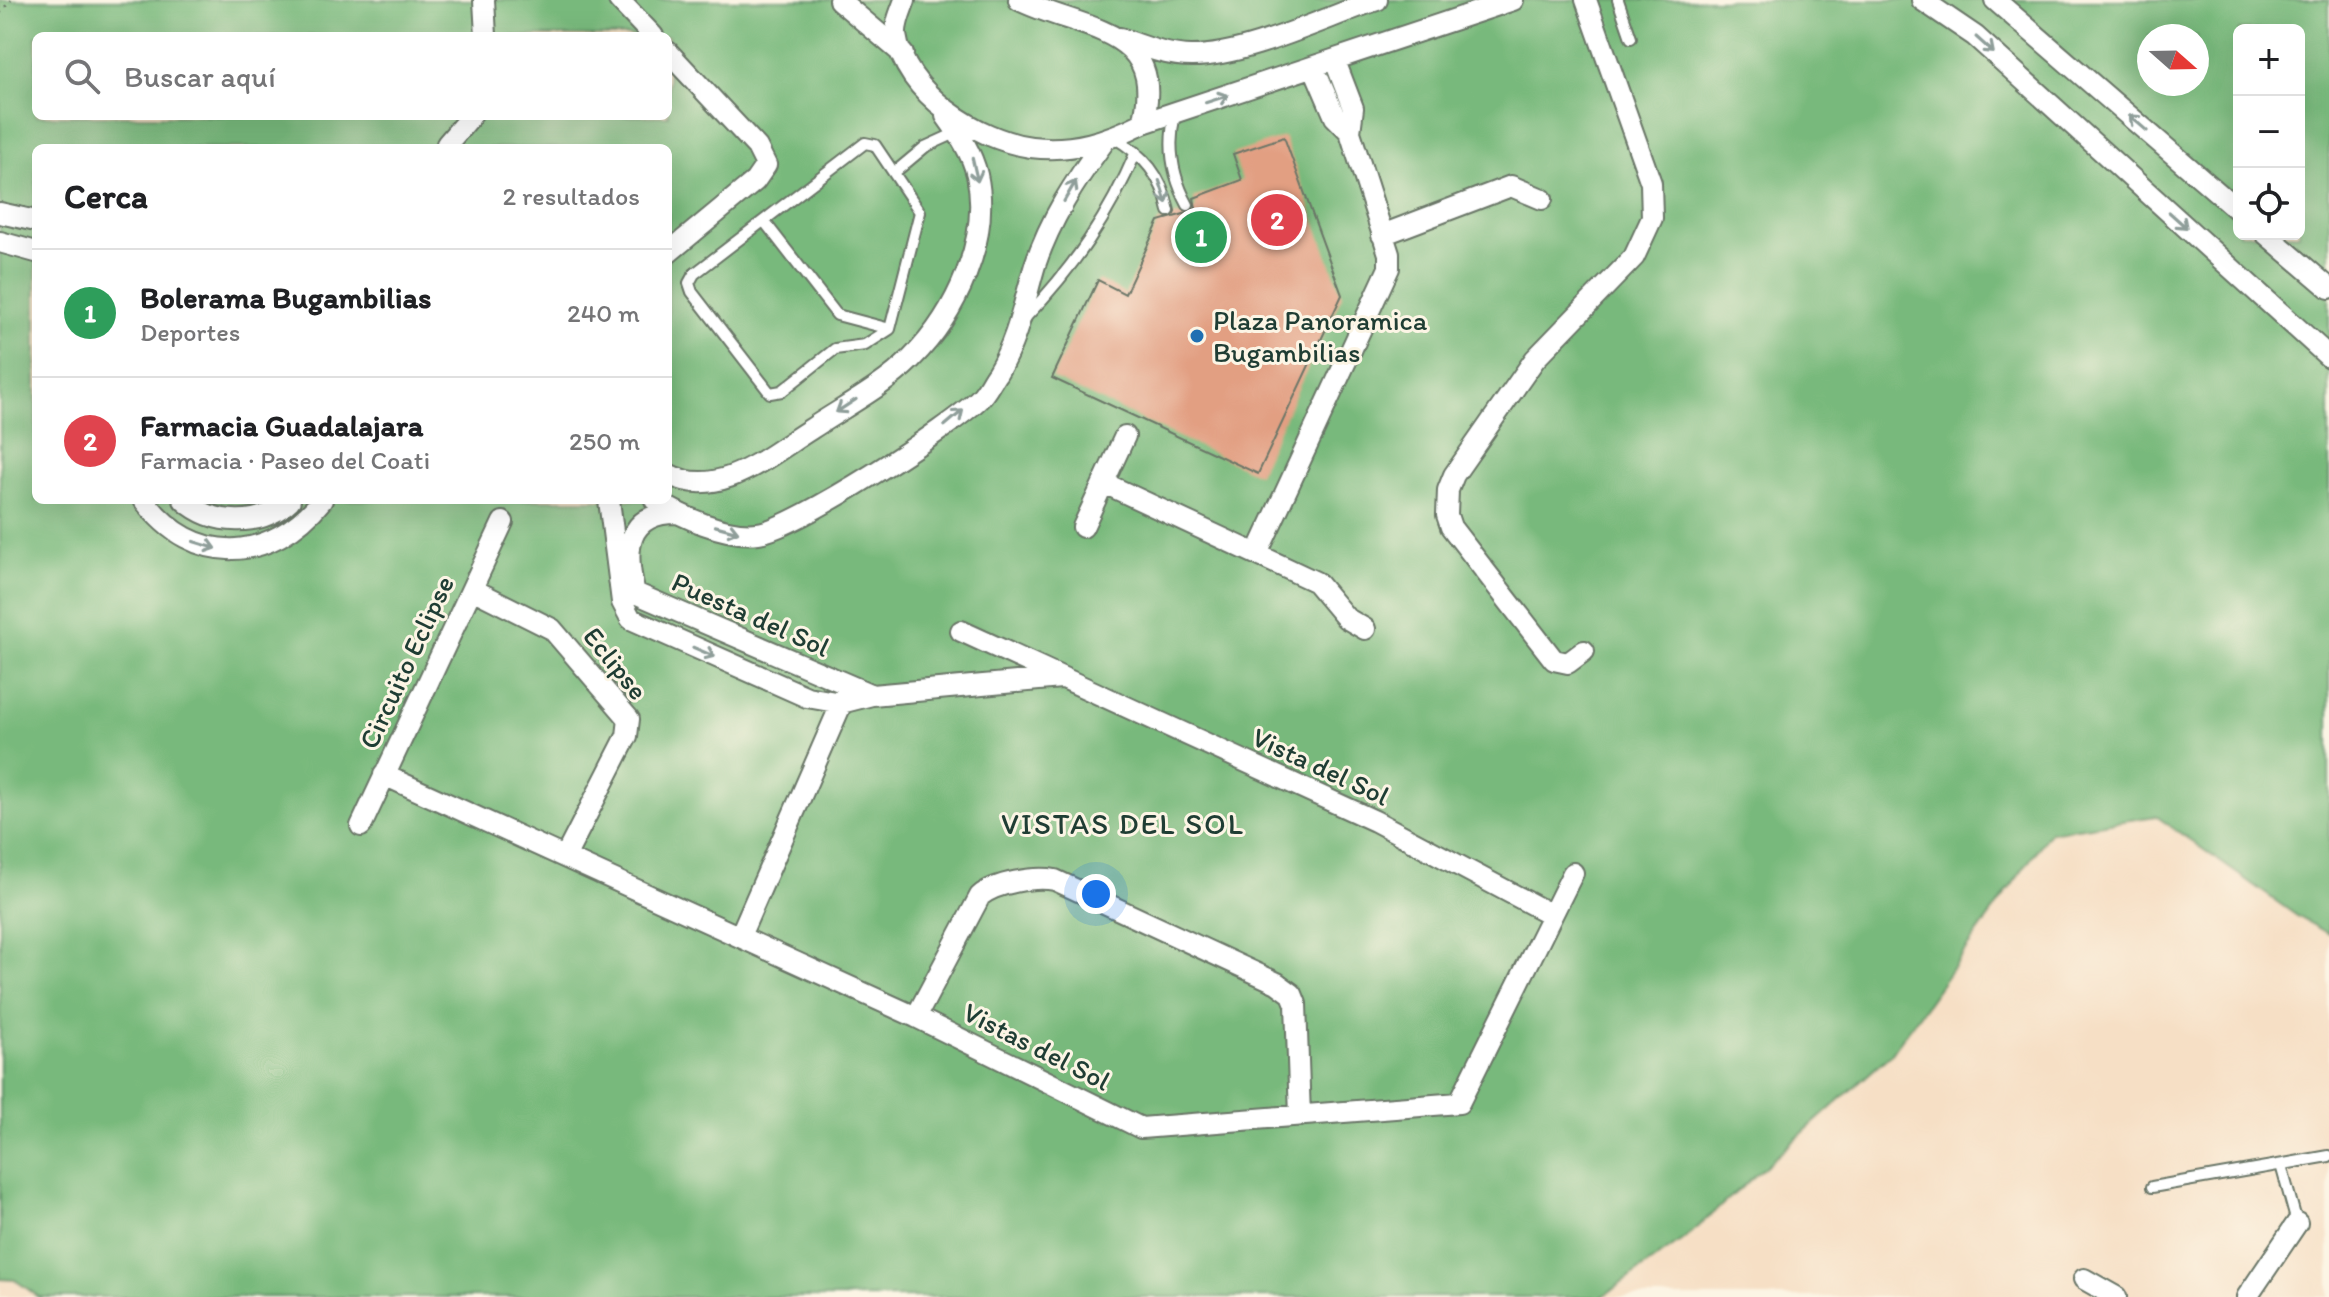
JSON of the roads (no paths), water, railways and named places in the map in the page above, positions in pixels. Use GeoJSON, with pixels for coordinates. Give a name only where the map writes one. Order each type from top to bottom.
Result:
{"type":"FeatureCollection","features":[{"type":"Feature","properties":{"kind":"street"},"geometry":{"type":"LineString","coordinates":[[484,0],[486,32]]}},
{"type":"Feature","properties":{"kind":"street"},"geometry":{"type":"LineString","coordinates":[[619,0],[649,32]]}},
{"type":"Feature","properties":{"kind":"street"},"geometry":{"type":"LineString","coordinates":[[839,0],[903,54]]}},
{"type":"Feature","properties":{"kind":"street"},"geometry":{"type":"LineString","coordinates":[[1019,0],[1158,52],[1189,56],[1220,55],[1377,0]]}},
{"type":"Feature","properties":{"kind":"street"},"geometry":{"type":"LineString","coordinates":[[937,103],[965,124],[1020,144],[1066,148],[1108,140],[1143,123],[1513,0]]}},
{"type":"Feature","properties":{"kind":"street"},"geometry":{"type":"LineString","coordinates":[[1584,651],[1568,663],[1554,660],[1460,541],[1447,515],[1446,502],[1454,475],[1535,359],[1634,257],[1648,231],[1651,183],[1586,0]]}},
{"type":"Feature","properties":{"kind":"street"},"geometry":{"type":"LineString","coordinates":[[1922,0],[1975,36],[2329,357]]}},
{"type":"Feature","properties":{"kind":"street"},"geometry":{"type":"LineString","coordinates":[[1995,0],[2233,206]]}},
{"type":"Feature","properties":{"kind":"street"},"geometry":{"type":"LineString","coordinates":[[672,475],[697,484],[724,480],[756,464],[909,361],[937,330],[956,298],[977,232],[978,177],[972,156],[958,132],[920,84],[903,54],[896,33],[901,5]]}},
{"type":"Feature","properties":{"kind":"street"},"geometry":{"type":"LineString","coordinates":[[1120,38],[1136,54],[1146,73],[1149,99],[1143,123]]}},
{"type":"Feature","properties":{"kind":"street"},"geometry":{"type":"LineString","coordinates":[[672,56],[757,147],[766,165],[755,181],[672,250]]}},
{"type":"Feature","properties":{"kind":"street"},"geometry":{"type":"LineString","coordinates":[[1257,554],[1382,289],[1389,254],[1350,132],[1353,108],[1335,61]]}},
{"type":"Feature","properties":{"kind":"street"},"geometry":{"type":"LineString","coordinates":[[1314,68],[1335,117],[1350,132]]}},
{"type":"Feature","properties":{"kind":"street"},"geometry":{"type":"LineString","coordinates":[[447,144],[468,120]]}},
{"type":"Feature","properties":{"kind":"street"},"geometry":{"type":"LineString","coordinates":[[663,504],[743,534],[760,533],[797,519],[943,428],[981,398],[1021,322],[1036,264],[1054,219],[1108,140]]}},
{"type":"Feature","properties":{"kind":"street"},"geometry":{"type":"LineString","coordinates":[[1382,235],[1511,186],[1542,199]]}},
{"type":"Feature","properties":{"kind":"street"},"geometry":{"type":"LineString","coordinates":[[0,213],[32,220]]}},
{"type":"Feature","properties":{"kind":"street"},"geometry":{"type":"LineString","coordinates":[[2273,240],[2329,288]]}},
{"type":"Feature","properties":{"kind":"street"},"geometry":{"type":"LineString","coordinates":[[0,242],[32,251]]}},
{"type":"Feature","properties":{"kind":"street"},"geometry":{"type":"LineString","coordinates":[[1083,527],[1125,436]]}},
{"type":"Feature","properties":{"kind":"street"},"geometry":{"type":"LineString","coordinates":[[1104,483],[1316,582],[1346,618],[1365,629]]}},
{"type":"Feature","properties":{"kind":"street"},"geometry":{"type":"LineString","coordinates":[[148,504],[179,535],[219,549],[250,549],[271,542],[292,531],[318,504]]}},
{"type":"Feature","properties":{"kind":"street"},"geometry":{"type":"LineString","coordinates":[[188,504],[219,518],[247,521],[277,513],[286,504]]}},
{"type":"Feature","properties":{"kind":"street"},"geometry":{"type":"LineString","coordinates":[[610,504],[628,598]]}},
{"type":"Feature","properties":{"kind":"street","name":"Puesta del Sol"},"geometry":{"type":"LineString","coordinates":[[682,513],[654,515],[637,525],[629,555],[631,619],[807,697],[845,695]]}},
{"type":"Feature","properties":{"kind":"street","name":"Circuito Eclipse"},"geometry":{"type":"LineString","coordinates":[[361,826],[503,522]]}},
{"type":"Feature","properties":{"kind":"street","name":"Eclipse"},"geometry":{"type":"LineString","coordinates":[[472,589],[552,629],[629,719],[627,736],[565,857]]}},
{"type":"Feature","properties":{"kind":"street","name":"Puesta del Sol"},"geometry":{"type":"LineString","coordinates":[[628,598],[670,610],[845,695]]}},
{"type":"Feature","properties":{"kind":"street"},"geometry":{"type":"LineString","coordinates":[[660,633],[670,610]]}},
{"type":"Feature","properties":{"kind":"street","name":"Vista del Sol"},"geometry":{"type":"LineString","coordinates":[[961,631],[1375,821],[1552,915]]}},
{"type":"Feature","properties":{"kind":"street","name":"Vista del Sol"},"geometry":{"type":"LineString","coordinates":[[845,695],[1061,678]]}},
{"type":"Feature","properties":{"kind":"street"},"geometry":{"type":"LineString","coordinates":[[740,936],[845,695]]}},
{"type":"Feature","properties":{"kind":"street","name":"Vistas del Sol"},"geometry":{"type":"LineString","coordinates":[[384,775],[916,1017],[1141,1128],[1459,1103],[1573,873]]}},
{"type":"Feature","properties":{"kind":"street"},"geometry":{"type":"LineString","coordinates":[[916,1017],[983,893],[1040,879],[1055,880],[1277,983],[1292,994],[1298,1014],[1300,1116]]}},
{"type":"Feature","properties":{"kind":"street"},"geometry":{"type":"LineString","coordinates":[[2247,1297],[2297,1223]]}},
{"type":"Feature","properties":{"kind":"street"},"geometry":{"type":"LineString","coordinates":[[2084,1279],[2116,1297]]}},
{"type":"Feature","properties":{"kind":"lane"},"geometry":{"type":"LineString","coordinates":[[1618,0],[1631,38]]}},
{"type":"Feature","properties":{"kind":"lane"},"geometry":{"type":"LineString","coordinates":[[1175,114],[1171,129],[1172,163],[1188,205]]}},
{"type":"Feature","properties":{"kind":"lane"},"geometry":{"type":"LineString","coordinates":[[895,172],[925,147],[958,132]]}},
{"type":"Feature","properties":{"kind":"lane"},"geometry":{"type":"LineString","coordinates":[[1108,140],[1136,152],[1160,181],[1169,211]]}},
{"type":"Feature","properties":{"kind":"lane"},"geometry":{"type":"LineString","coordinates":[[865,143],[875,145],[895,172],[920,212],[890,329],[865,345],[835,349],[778,393],[766,391],[689,283],[694,274],[865,143]]}},
{"type":"Feature","properties":{"kind":"lane"},"geometry":{"type":"LineString","coordinates":[[1021,322],[1089,245],[1116,200],[1136,152]]}},
{"type":"Feature","properties":{"kind":"lane"},"geometry":{"type":"LineString","coordinates":[[764,221],[837,315],[890,329]]}},
{"type":"Feature","properties":{"kind":"lane"},"geometry":{"type":"LineString","coordinates":[[2152,1187],[2329,1156]]}},
{"type":"Feature","properties":{"kind":"lane"},"geometry":{"type":"LineString","coordinates":[[2281,1165],[2297,1223]]}},
{"type":"Feature","properties":{"kind":"place","name":"Farmacia Guadalajara"},"geometry":{"type":"Point","coordinates":[1277,220]}},
{"type":"Feature","properties":{"kind":"place","name":"Bolerama Bugambilias"},"geometry":{"type":"Point","coordinates":[1201,237]}},
{"type":"Feature","properties":{"kind":"place","name":"Plaza Panoramica Bugambilias"},"geometry":{"type":"Point","coordinates":[1197,336]}},
{"type":"Feature","properties":{"kind":"district","name":"VISTAS DEL SOL"},"geometry":{"type":"Point","coordinates":[1123,823]}}]}
